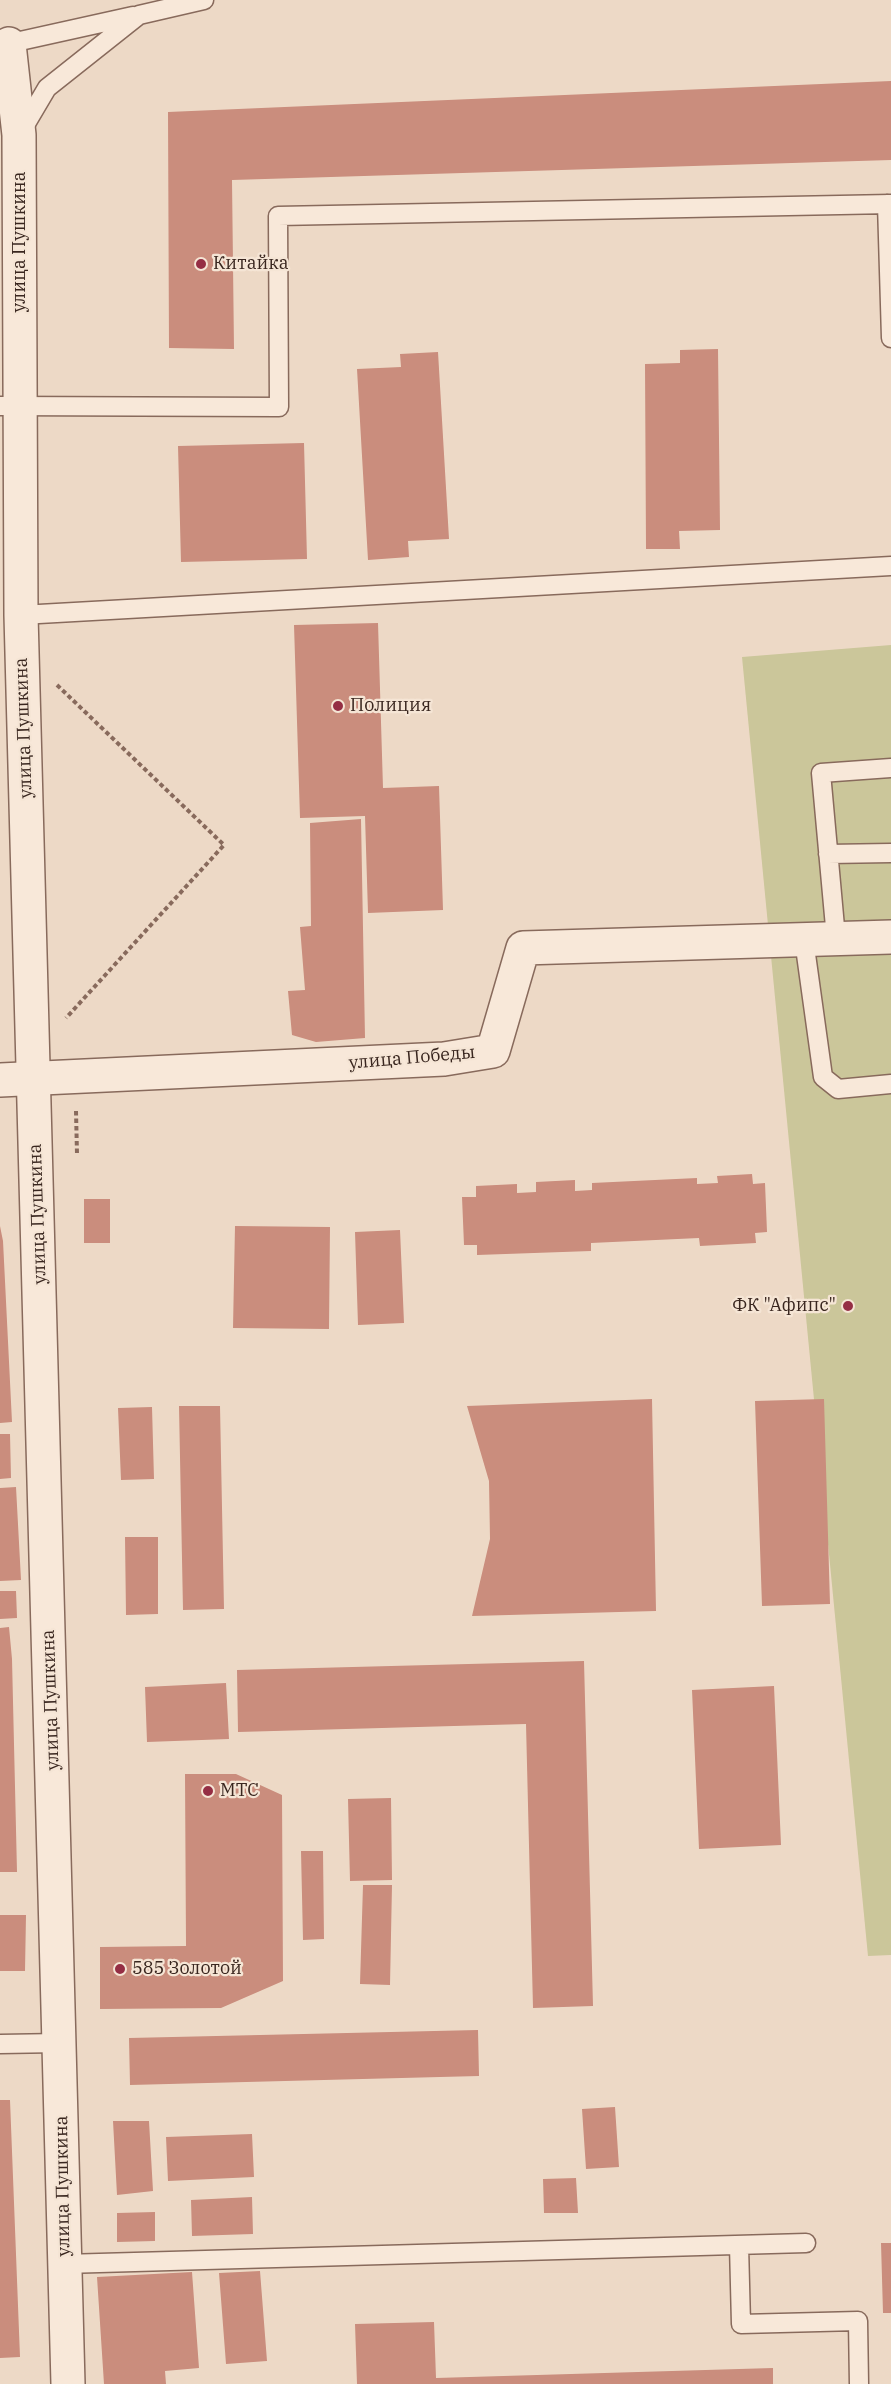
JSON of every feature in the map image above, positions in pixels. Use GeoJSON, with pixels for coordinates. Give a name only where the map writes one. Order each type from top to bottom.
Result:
{"type":"FeatureCollection","features":[{"type":"Feature","properties":{"kind":"street","name":"улица Пушкина"},"geometry":{"type":"LineString","coordinates":[[4,45],[19,135],[10,406],[21,615],[68,2384]]}},
{"type":"Feature","properties":{"kind":"street","name":"улица Победы"},"geometry":{"type":"LineString","coordinates":[[0,1080],[444,1059],[483,1053],[493,1051],[523,948],[891,937]]}},
{"type":"Feature","properties":{"kind":"lane"},"geometry":{"type":"LineString","coordinates":[[4,45],[204,0]]}},
{"type":"Feature","properties":{"kind":"lane"},"geometry":{"type":"LineString","coordinates":[[19,135],[47,88],[139,15]]}},
{"type":"Feature","properties":{"kind":"lane"},"geometry":{"type":"LineString","coordinates":[[10,406],[279,407],[278,216],[889,204],[891,338]]}},
{"type":"Feature","properties":{"kind":"lane"},"geometry":{"type":"LineString","coordinates":[[21,615],[891,566]]}},
{"type":"Feature","properties":{"kind":"lane"},"geometry":{"type":"LineString","coordinates":[[836,938],[820,773],[891,768]]}},
{"type":"Feature","properties":{"kind":"lane"},"geometry":{"type":"LineString","coordinates":[[828,854],[891,853]]}},
{"type":"Feature","properties":{"kind":"lane"},"geometry":{"type":"LineString","coordinates":[[804,940],[823,1077],[838,1089],[891,1084]]}},
{"type":"Feature","properties":{"kind":"lane"},"geometry":{"type":"LineString","coordinates":[[0,2044],[60,2043]]}},
{"type":"Feature","properties":{"kind":"lane"},"geometry":{"type":"LineString","coordinates":[[64,2264],[806,2243]]}},
{"type":"Feature","properties":{"kind":"lane"},"geometry":{"type":"LineString","coordinates":[[739,2245],[741,2324],[858,2321],[860,2384]]}},
{"type":"Feature","properties":{"kind":"path"},"geometry":{"type":"LineString","coordinates":[[56,684],[224,845],[62,1022]]}},
{"type":"Feature","properties":{"kind":"shaded area","name":"ФК \"Афипс\""},"geometry":{"type":"Polygon","coordinates":[[[891,645],[891,1955],[868,1956],[742,657],[891,645]]]}},
{"type":"Feature","properties":{"kind":"building","name":"Китайка"},"geometry":{"type":"Polygon","coordinates":[[[891,81],[891,160],[232,180],[234,349],[169,348],[168,112],[891,81]]]}},
{"type":"Feature","properties":{"kind":"building"},"geometry":{"type":"Polygon","coordinates":[[[718,349],[720,530],[679,531],[680,549],[646,549],[645,364],[680,363],[680,350],[718,349]]]}},
{"type":"Feature","properties":{"kind":"building"},"geometry":{"type":"Polygon","coordinates":[[[438,352],[449,539],[408,541],[409,557],[368,560],[357,369],[401,367],[400,354],[438,352]]]}},
{"type":"Feature","properties":{"kind":"building"},"geometry":{"type":"Polygon","coordinates":[[[304,443],[307,559],[181,562],[178,446],[304,443]]]}},
{"type":"Feature","properties":{"kind":"building","name":"Полиция"},"geometry":{"type":"Polygon","coordinates":[[[378,623],[383,788],[439,786],[443,910],[368,913],[365,816],[300,818],[294,625],[378,623]]]}},
{"type":"Feature","properties":{"kind":"building"},"geometry":{"type":"Polygon","coordinates":[[[361,819],[365,1038],[316,1042],[292,1035],[288,991],[305,990],[300,927],[311,926],[310,823],[361,819]]]}},
{"type":"Feature","properties":{"kind":"building"},"geometry":{"type":"Polygon","coordinates":[[[752,1174],[753,1184],[765,1183],[767,1232],[755,1233],[756,1243],[700,1246],[699,1238],[591,1243],[591,1251],[477,1255],[477,1245],[464,1245],[462,1197],[476,1197],[476,1186],[517,1184],[517,1193],[536,1192],[536,1182],[575,1180],[575,1191],[592,1190],[592,1183],[697,1178],[697,1184],[718,1183],[717,1176],[752,1174]]]}},
{"type":"Feature","properties":{"kind":"building"},"geometry":{"type":"Polygon","coordinates":[[[84,1199],[110,1199],[110,1243],[84,1243],[84,1199]]]}},
{"type":"Feature","properties":{"kind":"building"},"geometry":{"type":"Polygon","coordinates":[[[0,1226],[3,1241],[12,1422],[0,1423],[0,1226]]]}},
{"type":"Feature","properties":{"kind":"building"},"geometry":{"type":"Polygon","coordinates":[[[235,1226],[330,1227],[329,1329],[233,1328],[235,1226]]]}},
{"type":"Feature","properties":{"kind":"building"},"geometry":{"type":"Polygon","coordinates":[[[400,1230],[404,1323],[358,1325],[355,1232],[400,1230]]]}},
{"type":"Feature","properties":{"kind":"building"},"geometry":{"type":"Polygon","coordinates":[[[652,1399],[656,1611],[472,1616],[490,1539],[489,1481],[467,1406],[652,1399]]]}},
{"type":"Feature","properties":{"kind":"building"},"geometry":{"type":"Polygon","coordinates":[[[824,1399],[830,1604],[762,1606],[755,1401],[824,1399]]]}},
{"type":"Feature","properties":{"kind":"building"},"geometry":{"type":"Polygon","coordinates":[[[179,1406],[220,1406],[224,1609],[183,1610],[179,1406]]]}},
{"type":"Feature","properties":{"kind":"building"},"geometry":{"type":"Polygon","coordinates":[[[152,1407],[154,1479],[121,1480],[118,1408],[152,1407]]]}},
{"type":"Feature","properties":{"kind":"building"},"geometry":{"type":"Polygon","coordinates":[[[0,1434],[10,1434],[11,1478],[0,1479],[0,1434]]]}},
{"type":"Feature","properties":{"kind":"building"},"geometry":{"type":"Polygon","coordinates":[[[16,1487],[21,1580],[0,1581],[0,1488],[16,1487]]]}},
{"type":"Feature","properties":{"kind":"building"},"geometry":{"type":"Polygon","coordinates":[[[125,1537],[158,1537],[158,1614],[126,1615],[125,1537]]]}},
{"type":"Feature","properties":{"kind":"building"},"geometry":{"type":"Polygon","coordinates":[[[0,1591],[16,1591],[17,1618],[0,1619],[0,1591]]]}},
{"type":"Feature","properties":{"kind":"building"},"geometry":{"type":"Polygon","coordinates":[[[9,1627],[12,1659],[17,1872],[0,1872],[0,1628],[9,1627]]]}},
{"type":"Feature","properties":{"kind":"building"},"geometry":{"type":"Polygon","coordinates":[[[584,1661],[593,2006],[533,2008],[526,1724],[238,1732],[237,1670],[584,1661]]]}},
{"type":"Feature","properties":{"kind":"building"},"geometry":{"type":"Polygon","coordinates":[[[226,1683],[229,1739],[147,1742],[145,1687],[226,1683]]]}},
{"type":"Feature","properties":{"kind":"building"},"geometry":{"type":"Polygon","coordinates":[[[774,1686],[781,1845],[699,1849],[692,1690],[774,1686]]]}},
{"type":"Feature","properties":{"kind":"building"},"geometry":{"type":"Polygon","coordinates":[[[185,1774],[236,1774],[282,1795],[283,1981],[221,2008],[100,2009],[100,1947],[186,1946],[185,1774]]]}},
{"type":"Feature","properties":{"kind":"building"},"geometry":{"type":"Polygon","coordinates":[[[391,1798],[392,1880],[350,1881],[348,1799],[391,1798]]]}},
{"type":"Feature","properties":{"kind":"building"},"geometry":{"type":"Polygon","coordinates":[[[301,1851],[323,1851],[324,1939],[303,1940],[301,1851]]]}},
{"type":"Feature","properties":{"kind":"building"},"geometry":{"type":"Polygon","coordinates":[[[363,1885],[392,1885],[390,1985],[360,1984],[363,1885]]]}},
{"type":"Feature","properties":{"kind":"building"},"geometry":{"type":"Polygon","coordinates":[[[0,1915],[26,1915],[25,1971],[0,1971],[0,1915]]]}},
{"type":"Feature","properties":{"kind":"building"},"geometry":{"type":"Polygon","coordinates":[[[478,2030],[479,2076],[130,2085],[129,2038],[478,2030]]]}},
{"type":"Feature","properties":{"kind":"building"},"geometry":{"type":"Polygon","coordinates":[[[0,2100],[10,2100],[20,2357],[0,2358],[0,2100]]]}},
{"type":"Feature","properties":{"kind":"building"},"geometry":{"type":"Polygon","coordinates":[[[615,2107],[619,2167],[586,2169],[582,2109],[615,2107]]]}},
{"type":"Feature","properties":{"kind":"building"},"geometry":{"type":"Polygon","coordinates":[[[113,2121],[149,2121],[153,2191],[117,2195],[113,2121]]]}},
{"type":"Feature","properties":{"kind":"building"},"geometry":{"type":"Polygon","coordinates":[[[252,2134],[254,2177],[168,2181],[166,2137],[252,2134]]]}},
{"type":"Feature","properties":{"kind":"building"},"geometry":{"type":"Polygon","coordinates":[[[576,2178],[578,2213],[544,2213],[543,2179],[576,2178]]]}},
{"type":"Feature","properties":{"kind":"building"},"geometry":{"type":"Polygon","coordinates":[[[252,2197],[253,2234],[192,2236],[191,2200],[252,2197]]]}},
{"type":"Feature","properties":{"kind":"building"},"geometry":{"type":"Polygon","coordinates":[[[155,2212],[155,2241],[117,2242],[117,2213],[155,2212]]]}},
{"type":"Feature","properties":{"kind":"building"},"geometry":{"type":"Polygon","coordinates":[[[881,2243],[891,2243],[891,2313],[883,2313],[881,2243]]]}},
{"type":"Feature","properties":{"kind":"building"},"geometry":{"type":"Polygon","coordinates":[[[260,2271],[267,2361],[226,2364],[219,2273],[260,2271]]]}},
{"type":"Feature","properties":{"kind":"building"},"geometry":{"type":"Polygon","coordinates":[[[192,2272],[199,2368],[165,2371],[166,2384],[104,2384],[97,2277],[192,2272]]]}},
{"type":"Feature","properties":{"kind":"building"},"geometry":{"type":"Polygon","coordinates":[[[434,2322],[436,2378],[773,2368],[773,2384],[357,2384],[355,2324],[434,2322]]]}},
{"type":"Feature","properties":{"kind":"place","name":"Китайка"},"geometry":{"type":"Point","coordinates":[201,264]}},
{"type":"Feature","properties":{"kind":"place","name":"Полиция"},"geometry":{"type":"Point","coordinates":[338,706]}},
{"type":"Feature","properties":{"kind":"place","name":"ФК \"Афипс\""},"geometry":{"type":"Point","coordinates":[848,1306]}},
{"type":"Feature","properties":{"kind":"place","name":"МТС"},"geometry":{"type":"Point","coordinates":[208,1791]}},
{"type":"Feature","properties":{"kind":"place","name":"585 Золотой"},"geometry":{"type":"Point","coordinates":[120,1969]}}]}
